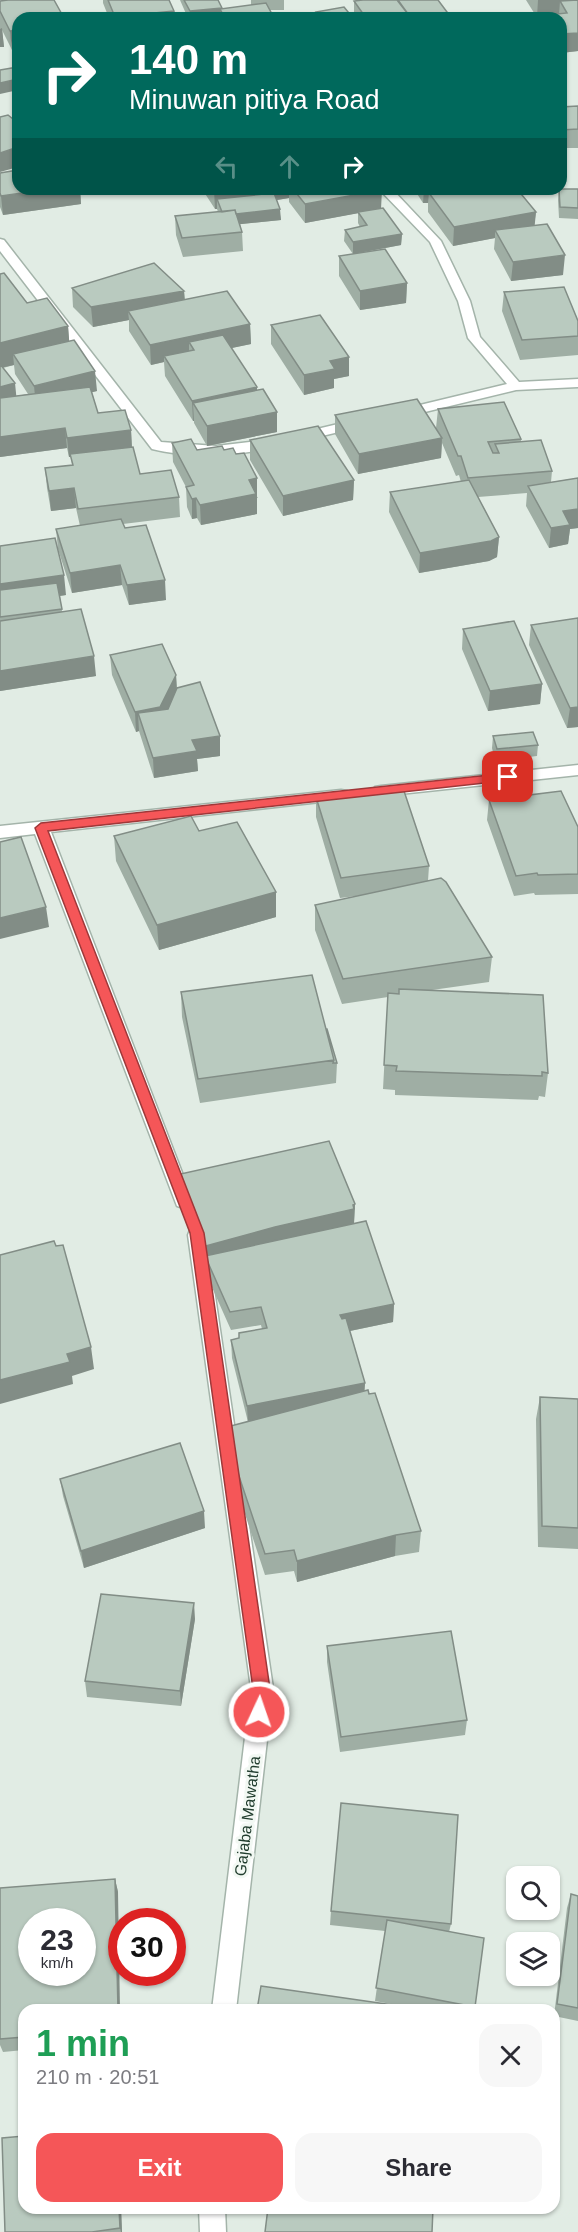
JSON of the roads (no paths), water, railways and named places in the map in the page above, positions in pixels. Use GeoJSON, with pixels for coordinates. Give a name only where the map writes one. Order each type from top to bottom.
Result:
{"type":"FeatureCollection","features":[{"type":"Feature","properties":{"kind":"street"},"geometry":{"type":"LineString","coordinates":[[391,195],[435,241],[464,301],[474,338],[516,387]]}},
{"type":"Feature","properties":{"kind":"street"},"geometry":{"type":"LineString","coordinates":[[0,243],[157,446],[197,451],[248,449],[516,387],[578,383]]}},
{"type":"Feature","properties":{"kind":"street"},"geometry":{"type":"LineString","coordinates":[[0,832],[578,770]]}},
{"type":"Feature","properties":{"kind":"street","name":"Gajaba Mawatha"},"geometry":{"type":"LineString","coordinates":[[41,828],[197,1233],[262,1689],[225,2004]]}},
{"type":"Feature","properties":{"kind":"street"},"geometry":{"type":"LineString","coordinates":[[212,2214],[213,2232]]}}]}
